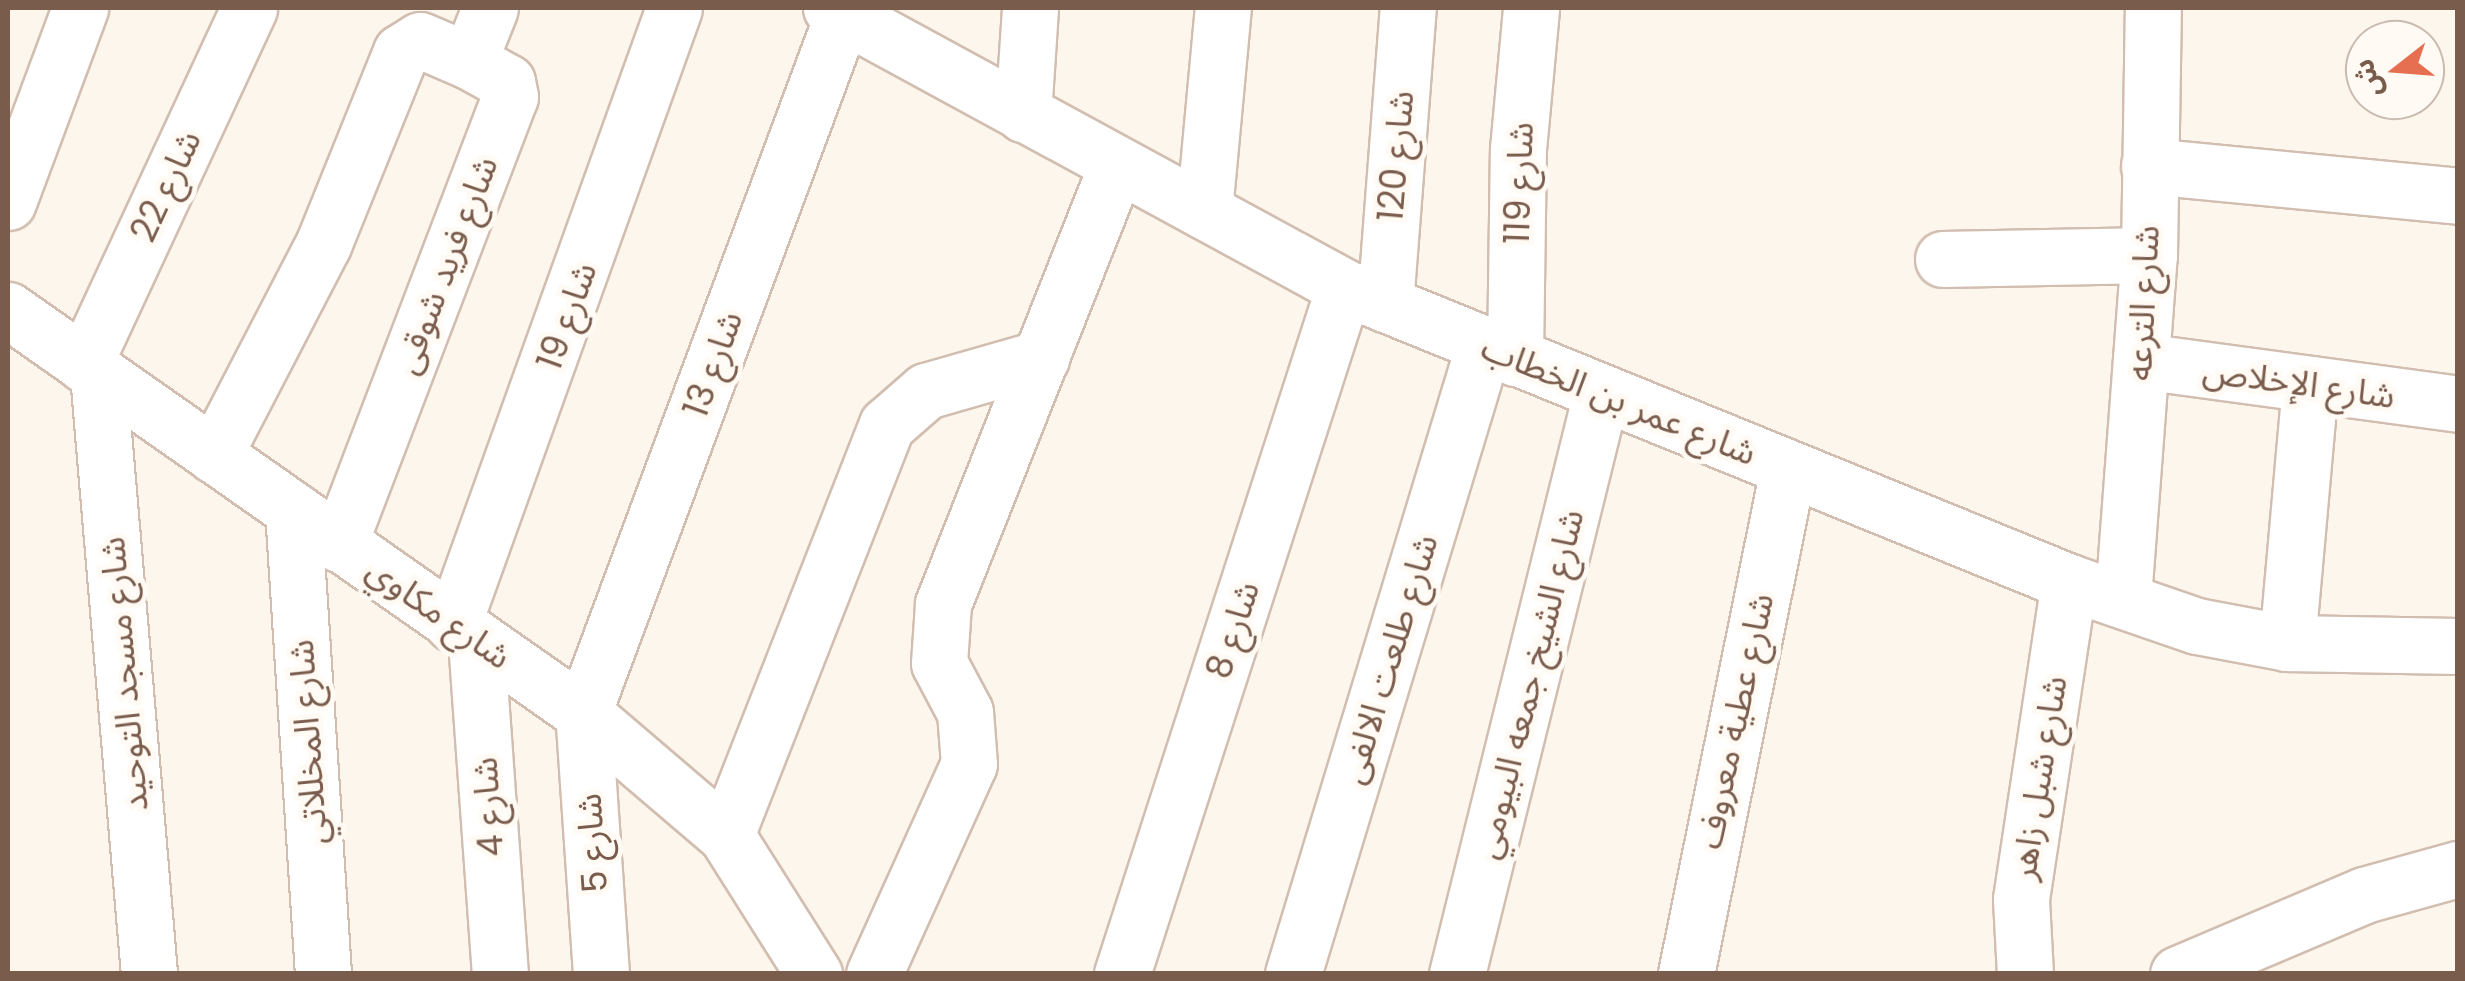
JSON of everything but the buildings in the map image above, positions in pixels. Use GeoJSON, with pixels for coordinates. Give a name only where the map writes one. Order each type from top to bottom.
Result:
{"type":"FeatureCollection","features":[{"type":"Feature","properties":{"kind":"street"},"geometry":{"type":"LineString","coordinates":[[8,202],[80,8]]}},
{"type":"Feature","properties":{"kind":"street","name":"شارع 22"},"geometry":{"type":"LineString","coordinates":[[91,369],[248,8]]}},
{"type":"Feature","properties":{"kind":"street"},"geometry":{"type":"LineString","coordinates":[[469,61],[490,8]]}},
{"type":"Feature","properties":{"kind":"street","name":"شارع 19"},"geometry":{"type":"LineString","coordinates":[[465,632],[627,154],[630,115],[674,8]]}},
{"type":"Feature","properties":{"kind":"street"},"geometry":{"type":"LineString","coordinates":[[1023,114],[1030,8]]}},
{"type":"Feature","properties":{"kind":"street"},"geometry":{"type":"LineString","coordinates":[[1204,212],[1222,8]]}},
{"type":"Feature","properties":{"kind":"street","name":"شارع 120"},"geometry":{"type":"LineString","coordinates":[[1364,295],[1408,8]]}},
{"type":"Feature","properties":{"kind":"street","name":"شارع 119"},"geometry":{"type":"LineString","coordinates":[[1499,352],[1531,8]]}},
{"type":"Feature","properties":{"kind":"street","name":"شارع الترعه"},"geometry":{"type":"LineString","coordinates":[[2123,598],[2149,255],[2152,8]]}},
{"type":"Feature","properties":{"kind":"street","name":"شارع عمر بن الخطاب"},"geometry":{"type":"LineString","coordinates":[[837,11],[1117,166],[1364,295],[2068,582],[2197,626],[2287,643],[2458,646]]}},
{"type":"Feature","properties":{"kind":"street","name":"شارع 13"},"geometry":{"type":"LineString","coordinates":[[584,713],[837,11]]}},
{"type":"Feature","properties":{"kind":"street","name":"شارع فريد شوقى"},"geometry":{"type":"LineString","coordinates":[[214,455],[324,245],[401,52],[420,40],[507,82],[510,97],[339,544]]}},
{"type":"Feature","properties":{"kind":"street"},"geometry":{"type":"LineString","coordinates":[[874,974],[969,764],[966,712],[939,663],[937,633],[1117,166]]}},
{"type":"Feature","properties":{"kind":"street"},"geometry":{"type":"LineString","coordinates":[[2149,166],[2458,196]]}},
{"type":"Feature","properties":{"kind":"street"},"geometry":{"type":"LineString","coordinates":[[1943,259],[2149,255]]}},
{"type":"Feature","properties":{"kind":"street","name":"شارع 8"},"geometry":{"type":"LineString","coordinates":[[1122,974],[1364,295]]}},
{"type":"Feature","properties":{"kind":"street","name":"شارع مكاوي"},"geometry":{"type":"LineString","coordinates":[[8,310],[584,713],[726,835],[814,974]]}},
{"type":"Feature","properties":{"kind":"street","name":"شارع طلعت الالفى"},"geometry":{"type":"LineString","coordinates":[[1294,974],[1499,352]]}},
{"type":"Feature","properties":{"kind":"street"},"geometry":{"type":"LineString","coordinates":[[726,835],[887,425],[926,391],[1041,358]]}},
{"type":"Feature","properties":{"kind":"street","name":"شارع الإخلاص"},"geometry":{"type":"LineString","coordinates":[[2140,361],[2458,404]]}},
{"type":"Feature","properties":{"kind":"street","name":"شارع مسجد التوحيد"},"geometry":{"type":"LineString","coordinates":[[91,369],[149,974]]}},
{"type":"Feature","properties":{"kind":"street"},"geometry":{"type":"LineString","coordinates":[[2287,643],[2310,384]]}},
{"type":"Feature","properties":{"kind":"street","name":"شارع الشيخ جمعه البيومي"},"geometry":{"type":"LineString","coordinates":[[1457,974],[1601,394]]}},
{"type":"Feature","properties":{"kind":"street","name":"شارع عطية معروف"},"geometry":{"type":"LineString","coordinates":[[1686,974],[1788,469]]}},
{"type":"Feature","properties":{"kind":"street","name":"شارع المخللاتي"},"geometry":{"type":"LineString","coordinates":[[293,510],[323,974]]}},
{"type":"Feature","properties":{"kind":"street","name":"شارع شبل زاهر"},"geometry":{"type":"LineString","coordinates":[[2025,974],[2021,899],[2068,582]]}},
{"type":"Feature","properties":{"kind":"street","name":"شارع 4"},"geometry":{"type":"LineString","coordinates":[[465,632],[500,974]]}},
{"type":"Feature","properties":{"kind":"street","name":"شارع 5"},"geometry":{"type":"LineString","coordinates":[[584,713],[601,974]]}},
{"type":"Feature","properties":{"kind":"street"},"geometry":{"type":"LineString","coordinates":[[2178,974],[2364,896],[2458,868]]}}]}
